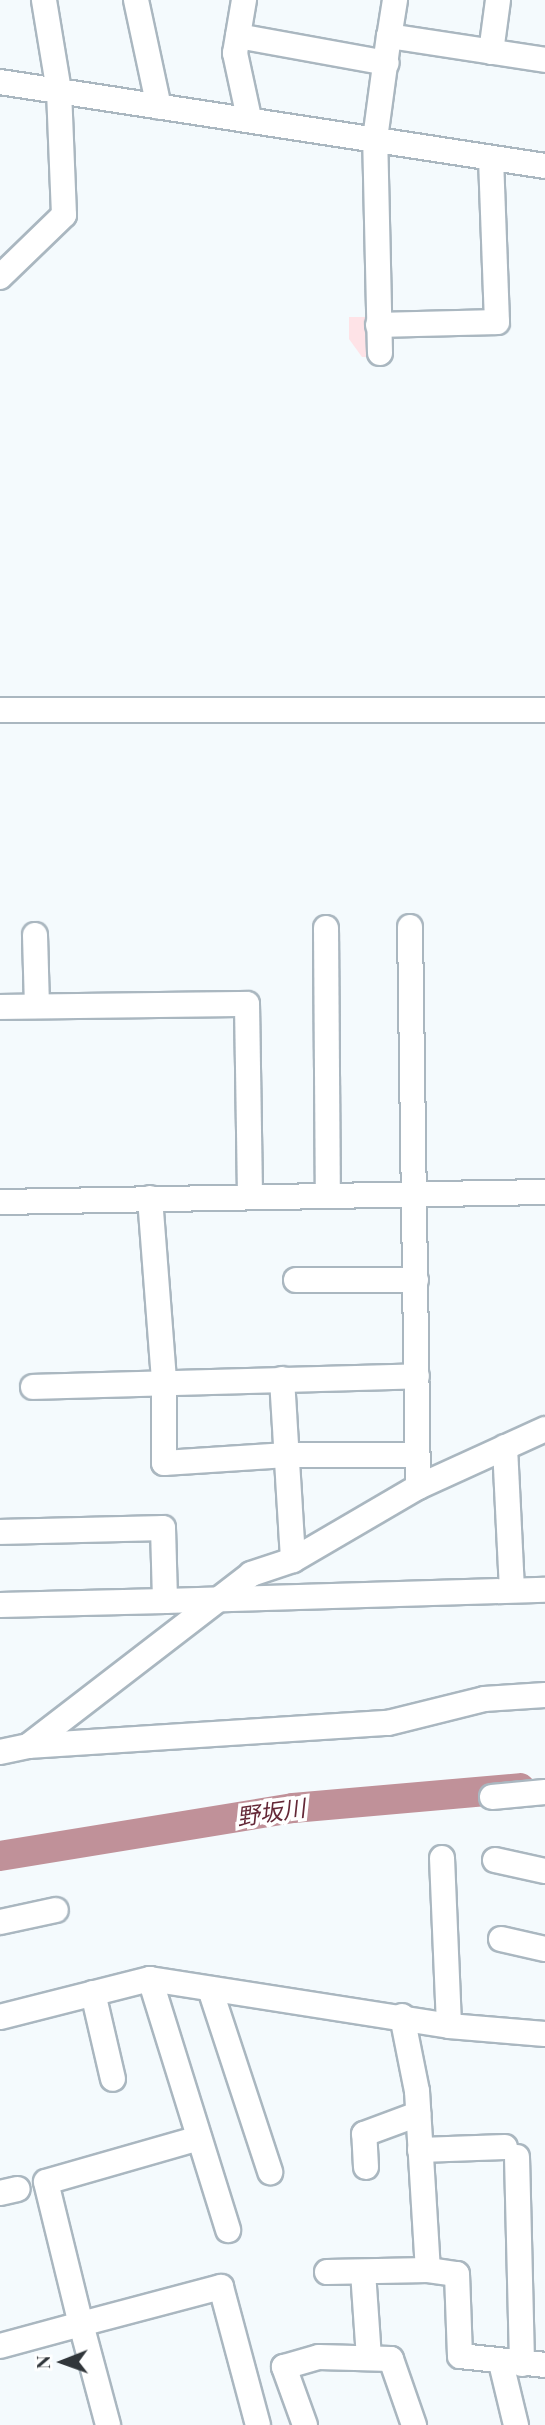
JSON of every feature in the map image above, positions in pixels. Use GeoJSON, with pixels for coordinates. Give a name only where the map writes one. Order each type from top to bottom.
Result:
{"type":"FeatureCollection","features":[{"type":"Feature","properties":{"kind":"street"},"geometry":{"type":"LineString","coordinates":[[0,277],[64,215],[59,91],[44,0]]}},
{"type":"Feature","properties":{"kind":"street"},"geometry":{"type":"LineString","coordinates":[[136,0],[159,107]]}},
{"type":"Feature","properties":{"kind":"street"},"geometry":{"type":"LineString","coordinates":[[244,0],[235,53],[249,118]]}},
{"type":"Feature","properties":{"kind":"street"},"geometry":{"type":"LineString","coordinates":[[380,353],[375,139],[395,0]]}},
{"type":"Feature","properties":{"kind":"street"},"geometry":{"type":"LineString","coordinates":[[491,52],[498,0]]}},
{"type":"Feature","properties":{"kind":"street"},"geometry":{"type":"LineString","coordinates":[[237,36],[387,63]]}},
{"type":"Feature","properties":{"kind":"street"},"geometry":{"type":"LineString","coordinates":[[389,36],[545,60]]}},
{"type":"Feature","properties":{"kind":"street"},"geometry":{"type":"LineString","coordinates":[[0,82],[249,118],[491,161],[545,166]]}},
{"type":"Feature","properties":{"kind":"street"},"geometry":{"type":"LineString","coordinates":[[379,325],[497,323],[491,161]]}},
{"type":"Feature","properties":{"kind":"street"},"geometry":{"type":"LineString","coordinates":[[0,710],[545,710]]}},
{"type":"Feature","properties":{"kind":"street"},"geometry":{"type":"LineString","coordinates":[[410,927],[416,1193],[418,1487]]}},
{"type":"Feature","properties":{"kind":"street"},"geometry":{"type":"LineString","coordinates":[[326,928],[328,1195]]}},
{"type":"Feature","properties":{"kind":"street"},"geometry":{"type":"LineString","coordinates":[[35,935],[37,1006]]}},
{"type":"Feature","properties":{"kind":"street"},"geometry":{"type":"LineString","coordinates":[[0,1007],[247,1004],[250,1196]]}},
{"type":"Feature","properties":{"kind":"street"},"geometry":{"type":"LineString","coordinates":[[0,1202],[545,1192]]}},
{"type":"Feature","properties":{"kind":"street"},"geometry":{"type":"LineString","coordinates":[[150,1198],[164,1382],[164,1464],[287,1455],[417,1455]]}},
{"type":"Feature","properties":{"kind":"street"},"geometry":{"type":"LineString","coordinates":[[296,1280],[416,1280]]}},
{"type":"Feature","properties":{"kind":"street"},"geometry":{"type":"LineString","coordinates":[[33,1387],[416,1376]]}},
{"type":"Feature","properties":{"kind":"street"},"geometry":{"type":"LineString","coordinates":[[282,1379],[293,1560]]}},
{"type":"Feature","properties":{"kind":"street"},"geometry":{"type":"LineString","coordinates":[[28,1746],[251,1574],[293,1560],[418,1487],[545,1429]]}},
{"type":"Feature","properties":{"kind":"street"},"geometry":{"type":"LineString","coordinates":[[505,1447],[512,1590]]}},
{"type":"Feature","properties":{"kind":"street"},"geometry":{"type":"LineString","coordinates":[[0,1532],[163,1528],[165,1601]]}},
{"type":"Feature","properties":{"kind":"street"},"geometry":{"type":"LineString","coordinates":[[0,1605],[545,1590]]}},
{"type":"Feature","properties":{"kind":"street"},"geometry":{"type":"LineString","coordinates":[[0,1752],[28,1746],[388,1723],[484,1699],[545,1695]]}},
{"type":"Feature","properties":{"kind":"street"},"geometry":{"type":"LineString","coordinates":[[492,1797],[545,1792]]}},
{"type":"Feature","properties":{"kind":"street"},"geometry":{"type":"LineString","coordinates":[[442,1858],[449,2026]]}},
{"type":"Feature","properties":{"kind":"street"},"geometry":{"type":"LineString","coordinates":[[495,1860],[545,1871]]}},
{"type":"Feature","properties":{"kind":"street"},"geometry":{"type":"LineString","coordinates":[[0,1922],[56,1910]]}},
{"type":"Feature","properties":{"kind":"street"},"geometry":{"type":"LineString","coordinates":[[501,1939],[545,1949]]}},
{"type":"Feature","properties":{"kind":"street"},"geometry":{"type":"LineString","coordinates":[[0,2017],[150,1979],[402,2016],[449,2026],[545,2034]]}},
{"type":"Feature","properties":{"kind":"street"},"geometry":{"type":"LineString","coordinates":[[150,1979],[228,2230]]}},
{"type":"Feature","properties":{"kind":"street"},"geometry":{"type":"LineString","coordinates":[[210,1989],[270,2172]]}},
{"type":"Feature","properties":{"kind":"street"},"geometry":{"type":"LineString","coordinates":[[93,1993],[113,2079]]}},
{"type":"Feature","properties":{"kind":"street"},"geometry":{"type":"LineString","coordinates":[[402,2016],[418,2114],[428,2270]]}},
{"type":"Feature","properties":{"kind":"street"},"geometry":{"type":"LineString","coordinates":[[366,2167],[364,2134],[418,2114]]}},
{"type":"Feature","properties":{"kind":"street"},"geometry":{"type":"LineString","coordinates":[[108,2425],[46,2182],[199,2138]]}},
{"type":"Feature","properties":{"kind":"street"},"geometry":{"type":"LineString","coordinates":[[420,2150],[511,2152],[523,2364],[516,2425]]}},
{"type":"Feature","properties":{"kind":"street"},"geometry":{"type":"LineString","coordinates":[[327,2273],[428,2270],[457,2274],[460,2356],[523,2364]]}},
{"type":"Feature","properties":{"kind":"street"},"geometry":{"type":"LineString","coordinates":[[363,2272],[369,2358]]}},
{"type":"Feature","properties":{"kind":"street"},"geometry":{"type":"LineString","coordinates":[[0,2346],[220,2287],[258,2425]]}},
{"type":"Feature","properties":{"kind":"street"},"geometry":{"type":"LineString","coordinates":[[305,2425],[284,2367],[319,2357],[391,2359],[414,2425]]}},
{"type":"Feature","properties":{"kind":"shaded area"},"geometry":{"type":"Polygon","coordinates":[[[349,317],[372,317],[373,357],[362,357],[349,339],[349,317]]]}},
{"type":"Feature","properties":{"kind":"waterway","name":"野坂川"},"geometry":{"type":"LineString","coordinates":[[0,1856],[293,1808],[520,1788]]}}]}
